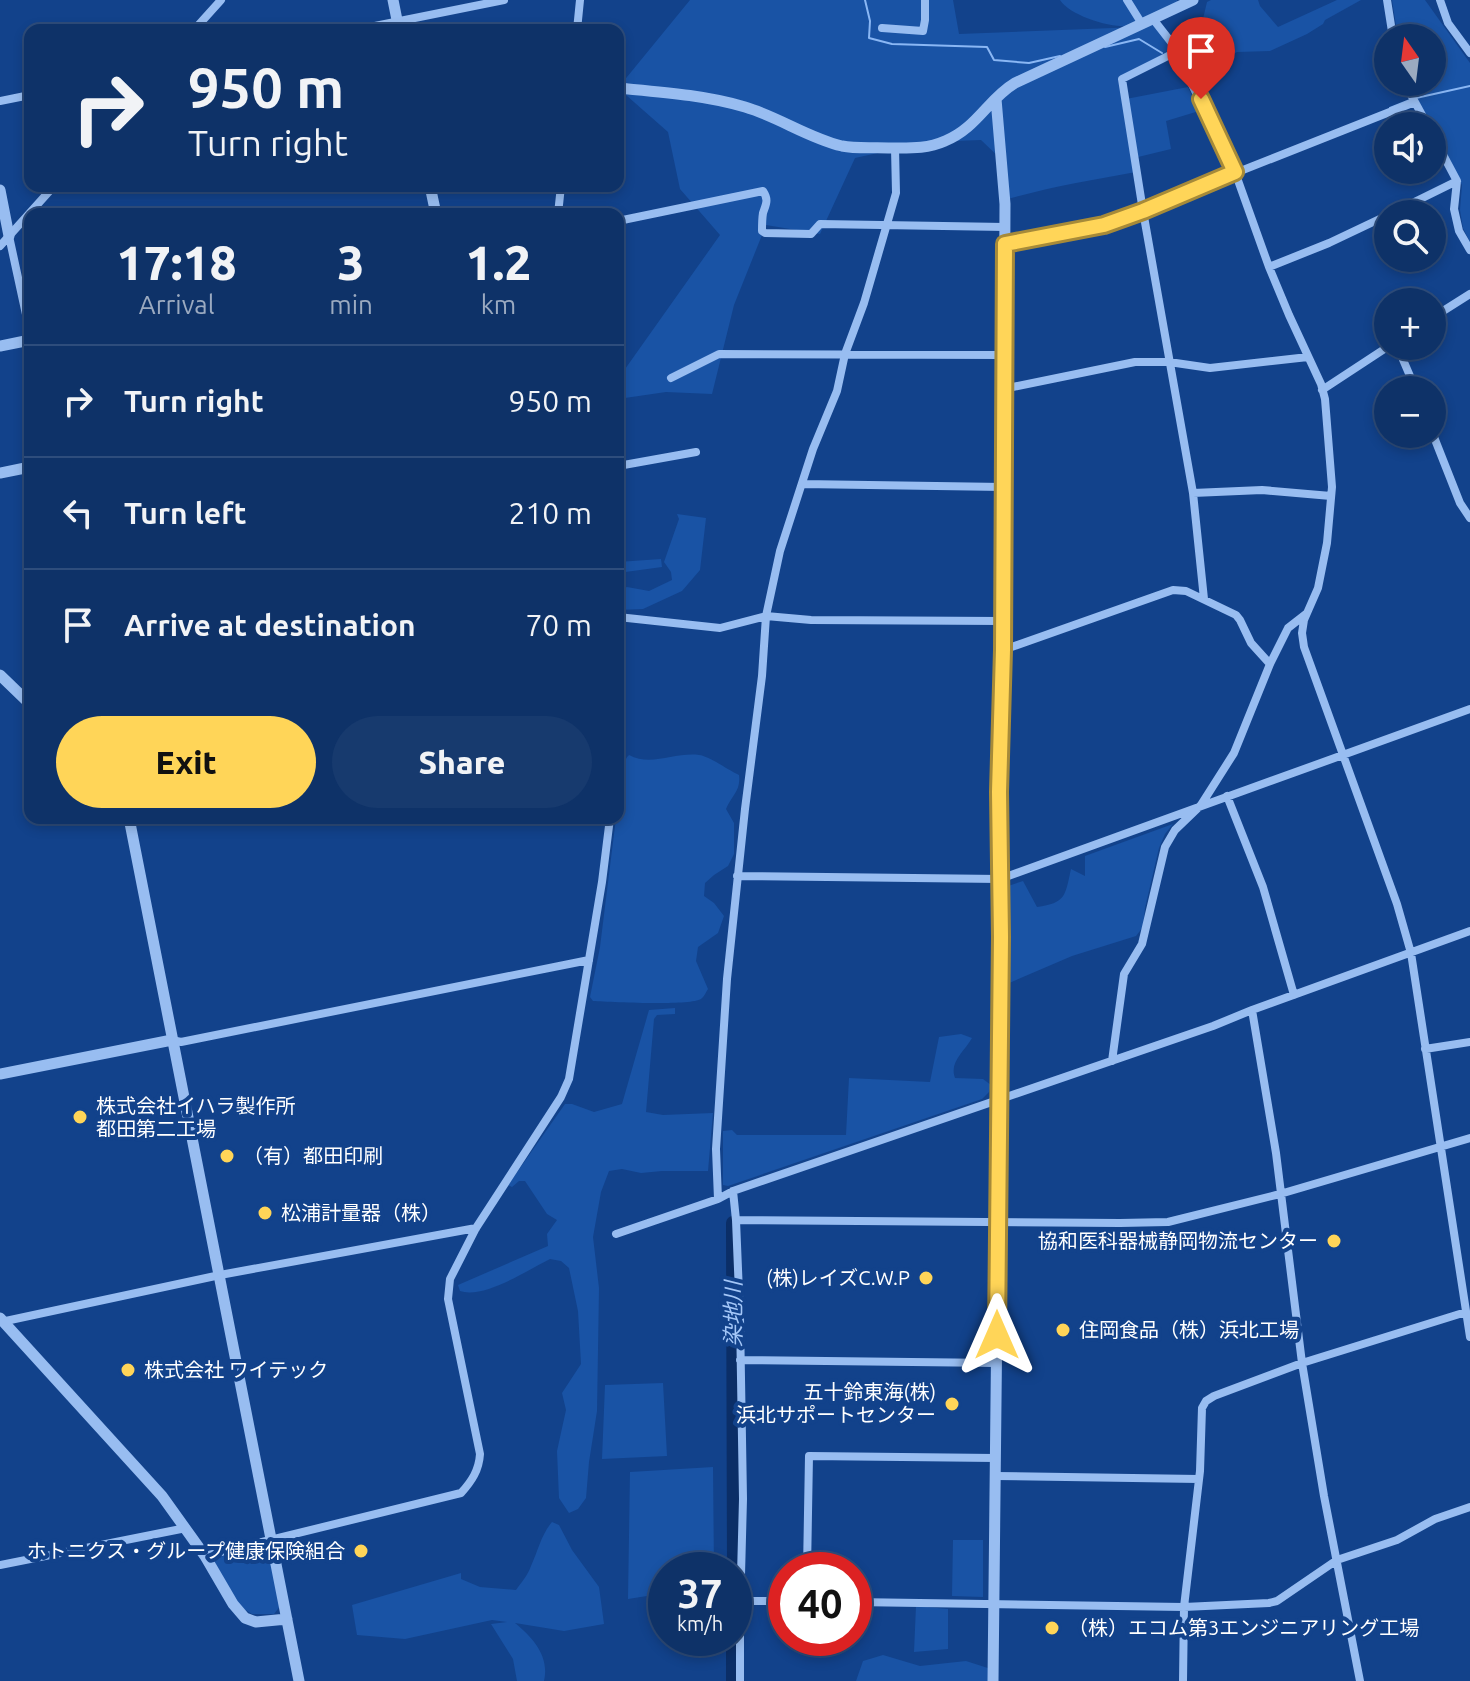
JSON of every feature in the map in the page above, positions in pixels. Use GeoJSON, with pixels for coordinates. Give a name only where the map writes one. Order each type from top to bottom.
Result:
{"type":"FeatureCollection","features":[{"type":"Feature","properties":{"kind":"street"},"geometry":{"type":"LineString","coordinates":[[199,24],[221,0]]}},
{"type":"Feature","properties":{"kind":"street"},"geometry":{"type":"LineString","coordinates":[[393,0],[398,24]]}},
{"type":"Feature","properties":{"kind":"street"},"geometry":{"type":"LineString","coordinates":[[406,24],[504,0]]}},
{"type":"Feature","properties":{"kind":"street"},"geometry":{"type":"LineString","coordinates":[[578,24],[580,0]]}},
{"type":"Feature","properties":{"kind":"street"},"geometry":{"type":"LineString","coordinates":[[882,28],[923,31],[925,0]]}},
{"type":"Feature","properties":{"kind":"street"},"geometry":{"type":"LineString","coordinates":[[1127,0],[1178,51],[1235,172],[1269,267],[1325,399],[1332,487],[1327,543],[1318,588],[1302,633],[1304,647],[1397,904],[1411,953],[1470,1337]]}},
{"type":"Feature","properties":{"kind":"street"},"geometry":{"type":"LineString","coordinates":[[624,89],[729,103],[763,113],[802,132],[841,145],[912,149],[930,147],[954,137],[975,122],[1015,83],[1193,0]]}},
{"type":"Feature","properties":{"kind":"street"},"geometry":{"type":"LineString","coordinates":[[1387,0],[1391,24]]}},
{"type":"Feature","properties":{"kind":"street"},"geometry":{"type":"LineString","coordinates":[[1440,0],[1448,23],[1470,53]]}},
{"type":"Feature","properties":{"kind":"street"},"geometry":{"type":"LineString","coordinates":[[1178,51],[1122,79],[1193,493],[1204,599]]}},
{"type":"Feature","properties":{"kind":"street"},"geometry":{"type":"LineString","coordinates":[[0,101],[24,96]]}},
{"type":"Feature","properties":{"kind":"street"},"geometry":{"type":"LineString","coordinates":[[1412,96],[1420,112]]}},
{"type":"Feature","properties":{"kind":"street"},"geometry":{"type":"LineString","coordinates":[[993,1681],[1005,244],[1005,200],[996,99]]}},
{"type":"Feature","properties":{"kind":"street"},"geometry":{"type":"LineString","coordinates":[[1005,244],[1104,225],[1415,102]]}},
{"type":"Feature","properties":{"kind":"street"},"geometry":{"type":"LineString","coordinates":[[718,1199],[716,1149],[727,979],[762,676],[766,616],[780,551],[813,449],[837,391],[845,354],[864,303],[896,193],[895,148]]}},
{"type":"Feature","properties":{"kind":"street"},"geometry":{"type":"LineString","coordinates":[[1446,160],[1457,181],[1454,209],[1459,231],[1470,250]]}},
{"type":"Feature","properties":{"kind":"street"},"geometry":{"type":"LineString","coordinates":[[1418,200],[1457,181]]}},
{"type":"Feature","properties":{"kind":"street"},"geometry":{"type":"LineString","coordinates":[[0,190],[24,305]]}},
{"type":"Feature","properties":{"kind":"street"},"geometry":{"type":"LineString","coordinates":[[624,220],[763,191],[767,201],[762,219],[762,231],[765,233],[811,234],[820,224],[1005,227]]}},
{"type":"Feature","properties":{"kind":"street"},"geometry":{"type":"LineString","coordinates":[[34,208],[49,192]]}},
{"type":"Feature","properties":{"kind":"street"},"geometry":{"type":"LineString","coordinates":[[0,246],[24,219]]}},
{"type":"Feature","properties":{"kind":"street"},"geometry":{"type":"LineString","coordinates":[[1269,267],[1374,221]]}},
{"type":"Feature","properties":{"kind":"street"},"geometry":{"type":"LineString","coordinates":[[1446,309],[1470,294]]}},
{"type":"Feature","properties":{"kind":"street"},"geometry":{"type":"LineString","coordinates":[[0,346],[24,341]]}},
{"type":"Feature","properties":{"kind":"street"},"geometry":{"type":"LineString","coordinates":[[671,378],[719,354],[1003,355]]}},
{"type":"Feature","properties":{"kind":"street"},"geometry":{"type":"LineString","coordinates":[[1003,389],[1135,362],[1169,362],[1210,368],[1308,357]]}},
{"type":"Feature","properties":{"kind":"street"},"geometry":{"type":"LineString","coordinates":[[1322,390],[1374,357]]}},
{"type":"Feature","properties":{"kind":"street"},"geometry":{"type":"LineString","coordinates":[[1438,448],[1460,503],[1470,518]]}},
{"type":"Feature","properties":{"kind":"street"},"geometry":{"type":"LineString","coordinates":[[624,465],[696,452]]}},
{"type":"Feature","properties":{"kind":"street"},"geometry":{"type":"LineString","coordinates":[[0,473],[24,468]]}},
{"type":"Feature","properties":{"kind":"street"},"geometry":{"type":"LineString","coordinates":[[802,484],[1003,487]]}},
{"type":"Feature","properties":{"kind":"street"},"geometry":{"type":"LineString","coordinates":[[1193,493],[1274,490],[1331,496]]}},
{"type":"Feature","properties":{"kind":"street"},"geometry":{"type":"LineString","coordinates":[[1003,650],[1173,590],[1186,591],[1236,615],[1251,643],[1270,664]]}},
{"type":"Feature","properties":{"kind":"street"},"geometry":{"type":"LineString","coordinates":[[1112,1061],[1124,974],[1142,944],[1165,847],[1175,830],[1201,805],[1234,753],[1288,628],[1307,614]]}},
{"type":"Feature","properties":{"kind":"street"},"geometry":{"type":"LineString","coordinates":[[624,618],[720,628],[766,616],[811,620],[1002,621]]}},
{"type":"Feature","properties":{"kind":"street"},"geometry":{"type":"LineString","coordinates":[[0,675],[24,698]]}},
{"type":"Feature","properties":{"kind":"street"},"geometry":{"type":"LineString","coordinates":[[737,876],[1000,879],[1470,709]]}},
{"type":"Feature","properties":{"kind":"street"},"geometry":{"type":"LineString","coordinates":[[1227,796],[1263,887],[1294,995]]}},
{"type":"Feature","properties":{"kind":"street"},"geometry":{"type":"LineString","coordinates":[[130,824],[299,1681]]}},
{"type":"Feature","properties":{"kind":"street"},"geometry":{"type":"LineString","coordinates":[[205,1556],[461,1493],[476,1475],[480,1454],[448,1299],[450,1279],[476,1228],[561,1097],[569,1079],[609,824]]}},
{"type":"Feature","properties":{"kind":"street"},"geometry":{"type":"LineString","coordinates":[[616,1234],[1213,1026],[1470,931]]}},
{"type":"Feature","properties":{"kind":"street"},"geometry":{"type":"LineString","coordinates":[[0,1074],[172,1040],[181,1042],[589,960]]}},
{"type":"Feature","properties":{"kind":"street"},"geometry":{"type":"LineString","coordinates":[[1252,1010],[1276,1153],[1302,1363],[1360,1681]]}},
{"type":"Feature","properties":{"kind":"street"},"geometry":{"type":"LineString","coordinates":[[1425,1049],[1470,1042]]}},
{"type":"Feature","properties":{"kind":"street"},"geometry":{"type":"LineString","coordinates":[[736,1220],[1168,1222],[1280,1194],[1470,1138]]}},
{"type":"Feature","properties":{"kind":"street"},"geometry":{"type":"LineString","coordinates":[[733,1191],[740,1360],[741,1552]]}},
{"type":"Feature","properties":{"kind":"street"},"geometry":{"type":"LineString","coordinates":[[1,1321],[220,1275],[476,1228]]}},
{"type":"Feature","properties":{"kind":"street"},"geometry":{"type":"LineString","coordinates":[[1458,1263],[1470,1262]]}},
{"type":"Feature","properties":{"kind":"street"},"geometry":{"type":"LineString","coordinates":[[1183,1681],[1184,1607],[1199,1479],[1202,1408],[1206,1401],[1302,1363],[1466,1312]]}},
{"type":"Feature","properties":{"kind":"street"},"geometry":{"type":"LineString","coordinates":[[1,1321],[162,1496],[245,1618],[256,1622],[287,1619]]}},
{"type":"Feature","properties":{"kind":"street"},"geometry":{"type":"LineString","coordinates":[[740,1360],[997,1363]]}},
{"type":"Feature","properties":{"kind":"street"},"geometry":{"type":"LineString","coordinates":[[807,1552],[809,1456],[995,1458]]}},
{"type":"Feature","properties":{"kind":"street"},"geometry":{"type":"LineString","coordinates":[[995,1476],[1199,1479]]}},
{"type":"Feature","properties":{"kind":"street"},"geometry":{"type":"LineString","coordinates":[[872,1602],[1184,1607],[1269,1603],[1277,1601],[1337,1560],[1397,1540],[1435,1519],[1470,1507]]}},
{"type":"Feature","properties":{"kind":"street"},"geometry":{"type":"LineString","coordinates":[[0,1565],[186,1528]]}},
{"type":"Feature","properties":{"kind":"street"},"geometry":{"type":"LineString","coordinates":[[740,1656],[740,1681]]}},
{"type":"Feature","properties":{"kind":"shaded area"},"geometry":{"type":"Polygon","coordinates":[[[690,0],[953,0],[959,34],[1139,27],[1152,22],[1173,52],[1120,78],[1136,172],[1005,200],[1003,161],[981,140],[928,142],[855,158],[820,234],[766,225],[734,305],[712,394],[666,392],[624,398],[624,371],[720,235],[680,189],[668,132],[624,93],[624,81],[690,0]]]}},
{"type":"Feature","properties":{"kind":"shaded area"},"geometry":{"type":"Polygon","coordinates":[[[1060,0],[1177,0],[1178,3],[1138,25],[1119,26],[1084,17],[1060,0]]]}},
{"type":"Feature","properties":{"kind":"shaded area"},"geometry":{"type":"Polygon","coordinates":[[[1258,0],[1278,27],[1337,0],[1361,0],[1307,34],[1270,51],[1237,52],[1215,65],[1218,81],[1201,85],[1198,70],[1185,54],[1202,23],[1207,2],[1258,0]]]}},
{"type":"Feature","properties":{"kind":"shaded area"},"geometry":{"type":"Polygon","coordinates":[[[1392,0],[1425,0],[1442,24],[1396,24],[1392,0]]]}},
{"type":"Feature","properties":{"kind":"shaded area"},"geometry":{"type":"Polygon","coordinates":[[[1446,29],[1470,63],[1470,242],[1463,228],[1460,210],[1462,185],[1446,154],[1446,112],[1424,112],[1415,96],[1446,96],[1446,29]]]}},
{"type":"Feature","properties":{"kind":"shaded area"},"geometry":{"type":"Polygon","coordinates":[[[1188,87],[1199,111],[1166,121],[1171,149],[1138,157],[1126,99],[1188,87]]]}},
{"type":"Feature","properties":{"kind":"shaded area"},"geometry":{"type":"Polygon","coordinates":[[[677,514],[706,518],[700,570],[682,591],[643,609],[624,610],[624,588],[649,591],[672,580],[664,562],[679,519],[677,514]]]}},
{"type":"Feature","properties":{"kind":"shaded area"},"geometry":{"type":"Polygon","coordinates":[[[661,559],[662,567],[624,572],[624,562],[661,559]]]}},
{"type":"Feature","properties":{"kind":"shaded area"},"geometry":{"type":"Polygon","coordinates":[[[629,755],[646,760],[699,755],[739,775],[737,789],[726,809],[734,823],[734,854],[728,866],[705,883],[704,896],[724,916],[718,933],[698,947],[696,961],[708,989],[702,998],[694,1001],[616,1002],[593,1001],[590,997],[600,947],[615,824],[624,824],[625,760],[629,755]]]}},
{"type":"Feature","properties":{"kind":"shaded area"},"geometry":{"type":"Polygon","coordinates":[[[1173,824],[1159,848],[1143,927],[1136,936],[1072,956],[1007,984],[1008,886],[1023,881],[1037,907],[1054,903],[1063,897],[1071,869],[1085,876],[1085,856],[1173,824]]]}},
{"type":"Feature","properties":{"kind":"shaded area"},"geometry":{"type":"Polygon","coordinates":[[[675,1008],[675,1014],[657,1015],[654,1019],[646,1112],[663,1115],[713,1113],[708,1171],[609,1171],[601,1192],[593,1237],[599,1288],[597,1411],[586,1498],[578,1509],[569,1513],[559,1498],[557,1451],[566,1410],[562,1393],[581,1364],[578,1311],[569,1268],[561,1261],[550,1259],[481,1291],[460,1291],[458,1285],[548,1246],[547,1234],[557,1220],[547,1214],[525,1181],[519,1181],[512,1187],[508,1185],[565,1104],[594,1112],[622,1104],[649,1010],[675,1008]]]}},
{"type":"Feature","properties":{"kind":"shaded area"},"geometry":{"type":"Polygon","coordinates":[[[961,1034],[972,1038],[956,1062],[955,1078],[983,1079],[991,1085],[982,1099],[728,1186],[723,1185],[723,1131],[732,1130],[737,1135],[846,1135],[849,1078],[930,1082],[939,1037],[961,1034]]]}},
{"type":"Feature","properties":{"kind":"shaded area"},"geometry":{"type":"Polygon","coordinates":[[[663,1383],[667,1456],[602,1459],[605,1385],[663,1383]]]}},
{"type":"Feature","properties":{"kind":"shaded area"},"geometry":{"type":"Polygon","coordinates":[[[713,1467],[714,1552],[648,1552],[648,1596],[628,1599],[630,1472],[713,1467]]]}},
{"type":"Feature","properties":{"kind":"shaded area"},"geometry":{"type":"Polygon","coordinates":[[[552,1522],[559,1525],[572,1550],[599,1587],[604,1624],[564,1631],[515,1623],[528,1634],[542,1655],[544,1681],[517,1681],[513,1659],[491,1624],[507,1622],[492,1620],[405,1639],[357,1635],[352,1605],[461,1573],[461,1579],[480,1587],[516,1590],[528,1573],[552,1522]]]}},
{"type":"Feature","properties":{"kind":"shaded area"},"geometry":{"type":"Polygon","coordinates":[[[953,1540],[983,1540],[983,1597],[952,1596],[953,1540]]]}},
{"type":"Feature","properties":{"kind":"shaded area"},"geometry":{"type":"Polygon","coordinates":[[[267,1544],[281,1605],[274,1614],[252,1614],[239,1606],[213,1559],[267,1544]]]}},
{"type":"Feature","properties":{"kind":"shaded area"},"geometry":{"type":"Polygon","coordinates":[[[916,1606],[948,1609],[948,1649],[914,1652],[916,1606]]]}},
{"type":"Feature","properties":{"kind":"shaded area"},"geometry":{"type":"Polygon","coordinates":[[[883,1655],[920,1666],[966,1661],[994,1670],[992,1681],[856,1681],[863,1661],[883,1655]]]}},
{"type":"Feature","properties":{"kind":"waterway"},"geometry":{"type":"LineString","coordinates":[[865,0],[870,21],[869,38],[892,44],[987,47],[994,60],[1029,63],[1060,56]]}},
{"type":"Feature","properties":{"kind":"waterway"},"geometry":{"type":"LineString","coordinates":[[1105,47],[1139,39],[1162,53]]}},
{"type":"Feature","properties":{"kind":"waterway"},"geometry":{"type":"LineString","coordinates":[[1171,59],[1186,79],[1216,141]]}},
{"type":"Feature","properties":{"kind":"waterway"},"geometry":{"type":"LineString","coordinates":[[1416,98],[1470,86]]}},
{"type":"Feature","properties":{"kind":"waterway"},"geometry":{"type":"LineString","coordinates":[[1390,108],[1410,100]]}},
{"type":"Feature","properties":{"kind":"waterway","name":"染地川"},"geometry":{"type":"LineString","coordinates":[[733,1223],[734,1552]]}},
{"type":"Feature","properties":{"kind":"waterway","name":"染地川"},"geometry":{"type":"LineString","coordinates":[[733,1656],[733,1681]]}},
{"type":"Feature","properties":{"kind":"place","name":"株式会社イハラ製作所 都田第二工場"},"geometry":{"type":"Point","coordinates":[80,1117]}},
{"type":"Feature","properties":{"kind":"place","name":"（有）都田印刷"},"geometry":{"type":"Point","coordinates":[227,1156]}},
{"type":"Feature","properties":{"kind":"place","name":"松浦計量器（株）"},"geometry":{"type":"Point","coordinates":[265,1213]}},
{"type":"Feature","properties":{"kind":"place","name":"協和医科器械静岡物流センター"},"geometry":{"type":"Point","coordinates":[1334,1241]}},
{"type":"Feature","properties":{"kind":"place","name":"(株)レイズC.W.P"},"geometry":{"type":"Point","coordinates":[926,1278]}},
{"type":"Feature","properties":{"kind":"place","name":"住岡食品（株）浜北工場"},"geometry":{"type":"Point","coordinates":[1063,1330]}},
{"type":"Feature","properties":{"kind":"place","name":"株式会社 ワイテック"},"geometry":{"type":"Point","coordinates":[128,1370]}},
{"type":"Feature","properties":{"kind":"place","name":"五十鈴東海(株) 浜北サポートセンター"},"geometry":{"type":"Point","coordinates":[952,1404]}},
{"type":"Feature","properties":{"kind":"place","name":"ホトニクス・グループ健康保険組合"},"geometry":{"type":"Point","coordinates":[361,1551]}},
{"type":"Feature","properties":{"kind":"place","name":"（株）エコム第3エンジニアリング工場"},"geometry":{"type":"Point","coordinates":[1052,1628]}},
{"type":"Feature","properties":{"kind":"route"},"geometry":{"type":"LineString","coordinates":[[997,1335],[1005,244],[1104,225],[1235,172],[1201,99]]}}]}
